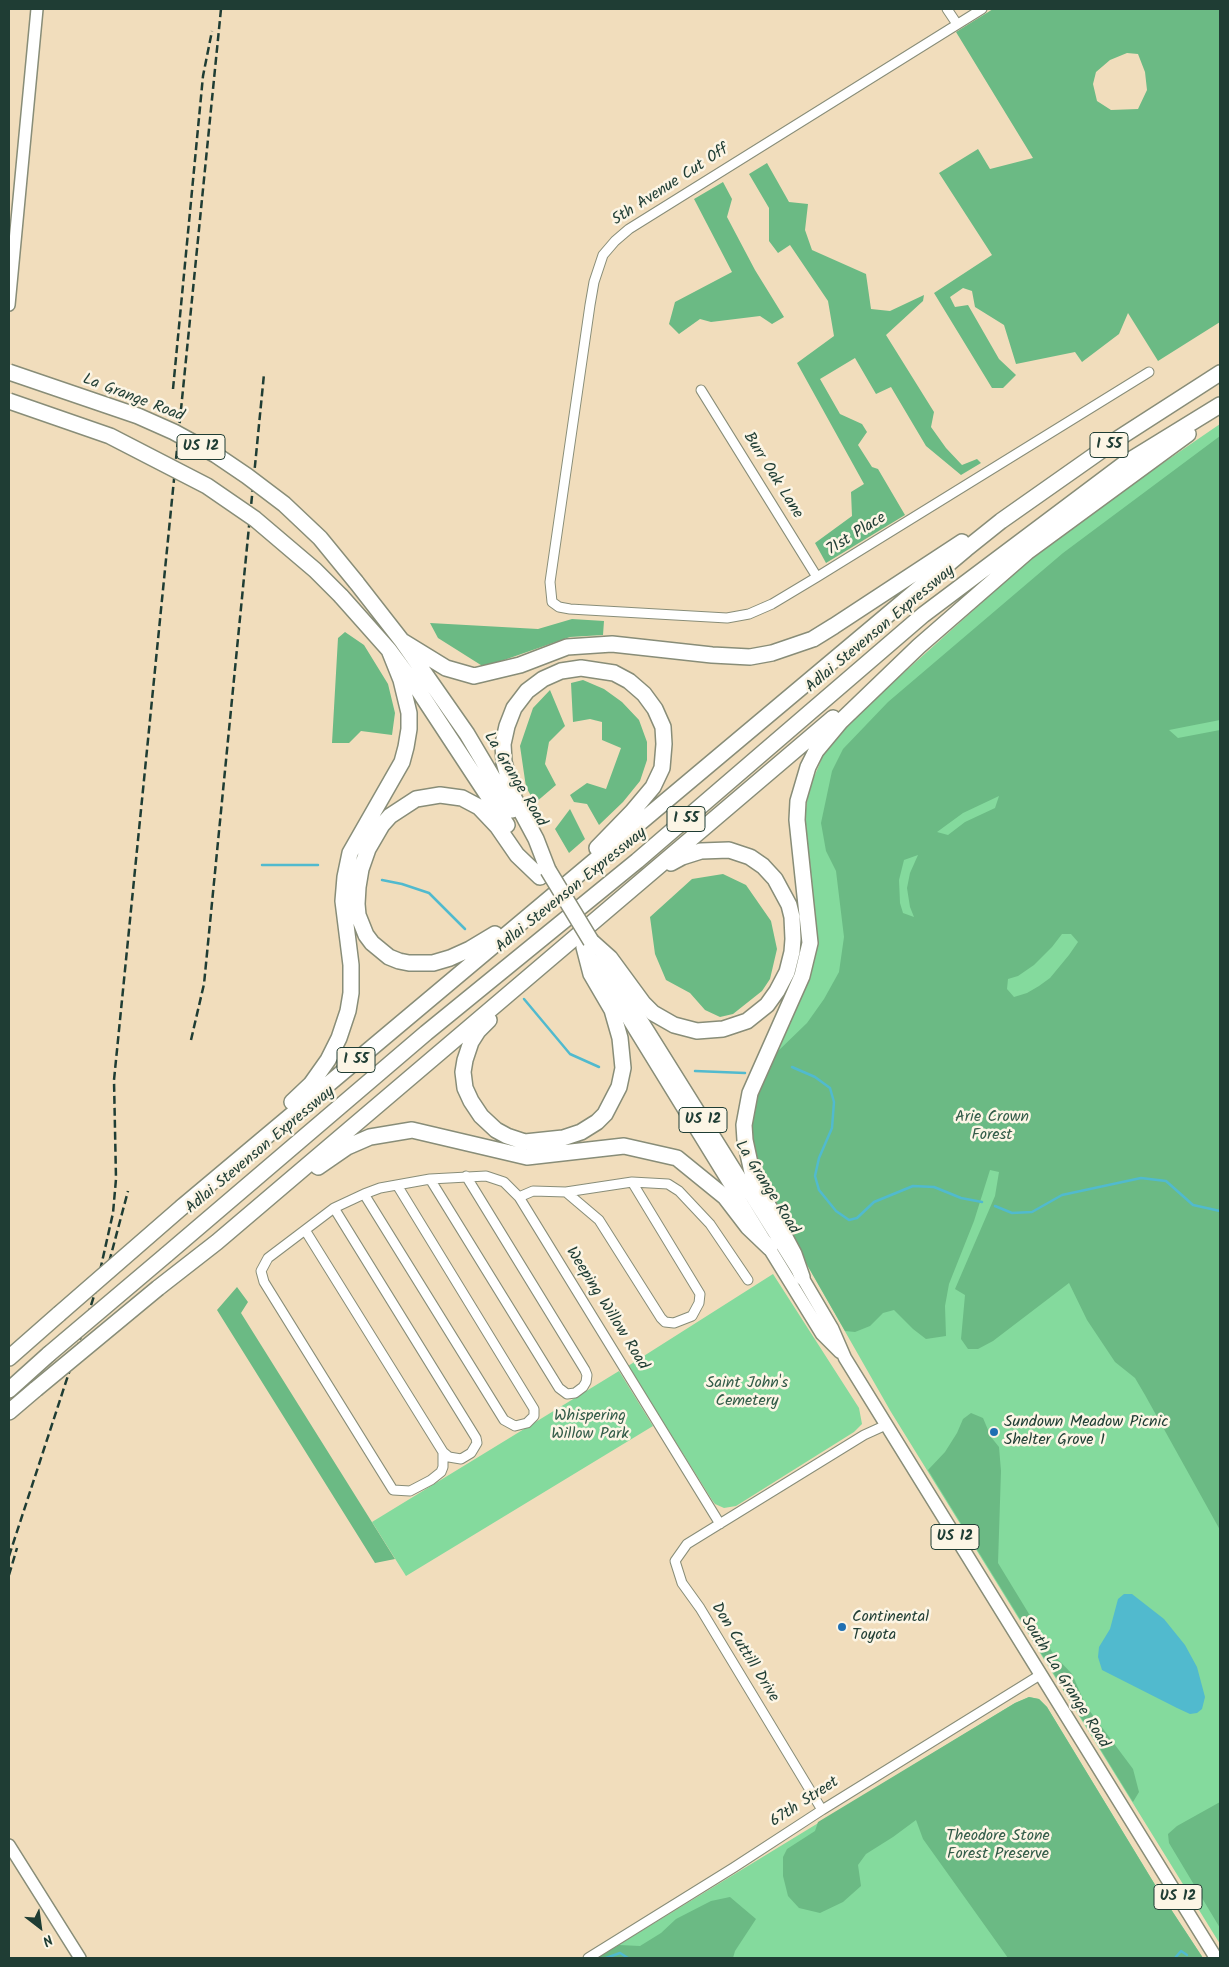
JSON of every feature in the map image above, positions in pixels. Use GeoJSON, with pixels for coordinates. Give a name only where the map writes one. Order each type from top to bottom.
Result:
{"type":"FeatureCollection","features":[{"type":"Feature","properties":{"kind":"highway","name":"La Grange Road"},"geometry":{"type":"LineString","coordinates":[[9,372],[138,416],[174,432],[216,455],[284,504],[320,538],[402,641],[467,734],[527,847]]}},
{"type":"Feature","properties":{"kind":"highway","name":"Adlai Stevenson Expressway"},"geometry":{"type":"LineString","coordinates":[[9,1358],[200,1192],[1001,521],[1119,438],[1220,373]]}},
{"type":"Feature","properties":{"kind":"highway","name":"La Grange Road"},"geometry":{"type":"LineString","coordinates":[[9,401],[110,436],[207,486],[255,519],[315,570],[389,650],[415,685],[527,847],[588,944]]}},
{"type":"Feature","properties":{"kind":"highway","name":"Adlai Stevenson Expressway"},"geometry":{"type":"LineString","coordinates":[[9,1390],[426,1033],[637,862],[923,615],[1124,464],[1215,408]]}},
{"type":"Feature","properties":{"kind":"highway"},"geometry":{"type":"LineString","coordinates":[[9,1412],[158,1288],[217,1242],[545,961],[919,646],[1027,552],[1185,437],[1215,408]]}},
{"type":"Feature","properties":{"kind":"highway"},"geometry":{"type":"LineString","coordinates":[[402,641],[446,668],[474,676],[520,665],[567,647],[612,644],[712,655],[750,657],[772,653],[791,648],[820,635],[852,616],[955,546],[1001,521]]}},
{"type":"Feature","properties":{"kind":"highway"},"geometry":{"type":"LineString","coordinates":[[802,1277],[794,1254],[753,1177],[745,1140],[744,1125],[750,1093],[802,976],[810,943],[798,829],[798,801],[808,768],[816,751],[827,736],[919,646]]}},
{"type":"Feature","properties":{"kind":"highway"},"geometry":{"type":"LineString","coordinates":[[200,1192],[311,1084],[328,1060],[339,1038],[348,1011],[351,993],[351,965],[344,901],[345,877],[350,853],[402,762],[409,729],[406,696],[389,650]]}},
{"type":"Feature","properties":{"kind":"highway"},"geometry":{"type":"LineString","coordinates":[[527,847],[504,762],[503,744],[514,708],[527,691],[543,679],[561,671],[581,668],[614,673],[629,681],[644,694],[655,709],[663,727],[662,768],[653,787],[599,846],[578,875]]}},
{"type":"Feature","properties":{"kind":"highway"},"geometry":{"type":"LineString","coordinates":[[527,847],[497,826],[479,806],[462,798],[440,795],[416,799],[390,816],[382,825],[368,849],[361,869],[357,904],[358,915],[366,935],[380,950],[399,961],[420,963],[433,963],[450,958],[531,913]]}},
{"type":"Feature","properties":{"kind":"highway"},"geometry":{"type":"LineString","coordinates":[[588,944],[601,966],[653,1013],[674,1025],[687,1029],[706,1031],[731,1027],[754,1017],[767,1005],[787,972],[790,962],[793,929],[789,905],[770,873],[745,854],[722,849],[692,853],[669,864],[628,892]]}},
{"type":"Feature","properties":{"kind":"highway"},"geometry":{"type":"LineString","coordinates":[[545,961],[478,1031],[471,1042],[463,1072],[465,1088],[470,1101],[480,1116],[496,1130],[525,1142],[563,1138],[581,1132],[597,1122],[605,1114],[619,1087],[623,1068],[620,1038],[601,966],[588,944]]}},
{"type":"Feature","properties":{"kind":"highway"},"geometry":{"type":"LineString","coordinates":[[217,1242],[237,1232],[324,1162],[347,1147],[370,1137],[412,1130],[527,1156],[624,1146],[677,1158],[724,1197],[748,1228],[770,1248]]}},
{"type":"Feature","properties":{"kind":"main road","name":"La Grange Road"},"geometry":{"type":"LineString","coordinates":[[601,966],[802,1277],[832,1328],[845,1358],[886,1424]]}},
{"type":"Feature","properties":{"kind":"main road","name":"La Grange Road"},"geometry":{"type":"LineString","coordinates":[[601,966],[822,1334],[845,1358]]}},
{"type":"Feature","properties":{"kind":"main road","name":"South La Grange Road"},"geometry":{"type":"LineString","coordinates":[[886,1424],[1216,1958]]}},
{"type":"Feature","properties":{"kind":"street"},"geometry":{"type":"LineString","coordinates":[[9,305],[37,9]]}},
{"type":"Feature","properties":{"kind":"street"},"geometry":{"type":"LineString","coordinates":[[947,9],[957,24]]}},
{"type":"Feature","properties":{"kind":"street","name":"5th Avenue Cut Off"},"geometry":{"type":"LineString","coordinates":[[552,602],[550,582],[590,305],[603,255],[614,240],[629,228],[982,9]]}},
{"type":"Feature","properties":{"kind":"street","name":"71st Place"},"geometry":{"type":"LineString","coordinates":[[552,602],[559,607],[570,609],[727,618],[749,614],[772,604],[817,577],[1149,372]]}},
{"type":"Feature","properties":{"kind":"street","name":"Burr Oak Lane"},"geometry":{"type":"LineString","coordinates":[[701,390],[817,577]]}},
{"type":"Feature","properties":{"kind":"street"},"geometry":{"type":"LineString","coordinates":[[430,1179],[559,1388],[567,1394],[575,1393],[586,1382],[587,1375],[585,1370],[466,1176]]}},
{"type":"Feature","properties":{"kind":"street","name":"Weeping Willow Road"},"geometry":{"type":"LineString","coordinates":[[443,1452],[441,1472],[431,1480],[410,1491],[393,1490],[264,1282],[261,1271],[268,1258],[334,1208],[364,1194],[380,1188],[430,1179],[486,1176],[504,1182],[519,1197],[720,1524]]}},
{"type":"Feature","properties":{"kind":"street"},"geometry":{"type":"LineString","coordinates":[[519,1197],[534,1192],[566,1192],[632,1182],[668,1184],[679,1191],[710,1224],[748,1280]]}},
{"type":"Feature","properties":{"kind":"street"},"geometry":{"type":"LineString","coordinates":[[566,1192],[599,1220],[662,1318],[665,1322],[674,1323],[692,1316],[699,1303],[700,1294],[632,1182]]}},
{"type":"Feature","properties":{"kind":"street"},"geometry":{"type":"LineString","coordinates":[[364,1194],[504,1420],[516,1426],[528,1423],[534,1416],[534,1409],[397,1185]]}},
{"type":"Feature","properties":{"kind":"street"},"geometry":{"type":"LineString","coordinates":[[305,1230],[443,1452],[455,1459],[466,1457],[477,1443],[475,1434],[334,1208]]}},
{"type":"Feature","properties":{"kind":"street"},"geometry":{"type":"LineString","coordinates":[[720,1524],[864,1435],[886,1424]]}},
{"type":"Feature","properties":{"kind":"street","name":"Don Cuttill Drive"},"geometry":{"type":"LineString","coordinates":[[720,1524],[688,1544],[675,1560],[682,1583],[700,1608],[822,1810]]}},
{"type":"Feature","properties":{"kind":"street","name":"67th Street"},"geometry":{"type":"LineString","coordinates":[[588,1958],[1040,1675]]}},
{"type":"Feature","properties":{"kind":"street"},"geometry":{"type":"LineString","coordinates":[[9,1845],[80,1958]]}},
{"type":"Feature","properties":{"kind":"green space"},"geometry":{"type":"Polygon","coordinates":[[[993,9],[1220,9],[1220,322],[1158,361],[1128,313],[1119,334],[1082,362],[1075,352],[1016,364],[1004,325],[975,307],[972,291],[963,288],[950,297],[955,307],[968,305],[999,359],[1016,375],[1003,388],[992,388],[934,293],[992,255],[939,173],[978,149],[990,169],[1033,158],[956,32],[993,9]],[[1127,53],[1110,60],[1096,72],[1093,84],[1097,101],[1111,110],[1138,109],[1147,90],[1145,72],[1138,54],[1127,53]]]}},
{"type":"Feature","properties":{"kind":"green space"},"geometry":{"type":"Polygon","coordinates":[[[767,163],[789,202],[808,204],[805,230],[812,250],[866,274],[871,309],[890,311],[924,295],[923,301],[886,335],[934,412],[931,427],[946,448],[962,465],[977,459],[981,463],[961,475],[926,446],[891,387],[876,394],[855,358],[820,379],[840,414],[862,424],[867,432],[858,445],[872,467],[878,469],[905,515],[826,563],[815,543],[852,516],[851,492],[864,484],[797,363],[834,336],[828,301],[790,245],[778,253],[769,241],[769,208],[749,174],[767,163]]]}},
{"type":"Feature","properties":{"kind":"green space"},"geometry":{"type":"Polygon","coordinates":[[[723,182],[732,199],[727,217],[755,270],[784,317],[772,324],[760,316],[711,322],[700,319],[679,334],[669,324],[675,302],[732,272],[694,199],[723,182]]]}},
{"type":"Feature","properties":{"kind":"green space","name":"Arie Crown Forest"},"geometry":{"type":"Polygon","coordinates":[[[1220,424],[1220,1944],[891,1412],[782,1221],[758,1090],[806,984],[818,945],[805,815],[809,789],[825,751],[840,730],[1055,537],[1220,424]]]}},
{"type":"Feature","properties":{"kind":"green space","name":"Arie Crown Forest"},"geometry":{"type":"Polygon","coordinates":[[[1220,436],[1220,720],[1169,730],[1178,738],[1220,730],[1220,1530],[1135,1378],[1115,1362],[1087,1320],[1069,1283],[993,1341],[978,1349],[968,1349],[961,1339],[965,1295],[955,1289],[995,1196],[999,1172],[990,1170],[974,1221],[949,1284],[945,1306],[946,1336],[926,1339],[894,1310],[883,1313],[870,1326],[855,1332],[845,1331],[782,1221],[758,1171],[750,1117],[758,1090],[775,1054],[807,1023],[824,999],[839,972],[844,937],[836,871],[826,851],[821,823],[832,771],[843,749],[888,702],[1063,553],[1220,436]],[[999,796],[963,813],[937,832],[948,835],[965,822],[995,808],[999,796]],[[918,855],[904,860],[899,880],[900,903],[903,913],[914,917],[910,907],[907,888],[910,873],[918,855]],[[1062,934],[1034,965],[1018,976],[1008,979],[1007,989],[1014,997],[1027,993],[1050,978],[1078,942],[1071,934],[1062,934]]]}},
{"type":"Feature","properties":{"kind":"green space"},"geometry":{"type":"Polygon","coordinates":[[[572,619],[604,621],[603,635],[570,637],[484,667],[438,638],[430,623],[538,629],[572,619]]]}},
{"type":"Feature","properties":{"kind":"green space"},"geometry":{"type":"Polygon","coordinates":[[[345,632],[364,645],[388,684],[395,713],[392,735],[361,731],[349,743],[332,743],[338,638],[345,632]]]}},
{"type":"Feature","properties":{"kind":"green space"},"geometry":{"type":"Polygon","coordinates":[[[583,680],[604,689],[622,702],[639,720],[647,742],[647,760],[640,781],[623,802],[599,825],[587,804],[574,802],[570,795],[587,783],[606,789],[621,748],[602,740],[602,722],[590,719],[573,722],[571,683],[583,680]]]}},
{"type":"Feature","properties":{"kind":"green space"},"geometry":{"type":"Polygon","coordinates":[[[550,690],[565,726],[549,742],[545,764],[556,785],[535,803],[526,787],[520,746],[533,708],[550,690]]]}},
{"type":"Feature","properties":{"kind":"green space"},"geometry":{"type":"Polygon","coordinates":[[[570,809],[585,839],[569,853],[555,829],[570,809]]]}},
{"type":"Feature","properties":{"kind":"green space"},"geometry":{"type":"Polygon","coordinates":[[[723,874],[746,885],[771,921],[777,949],[770,979],[762,991],[733,1014],[720,1017],[705,1010],[690,993],[666,980],[655,954],[650,917],[692,879],[723,874]]]}},
{"type":"Feature","properties":{"kind":"green space","name":"Saint John's Cemetery"},"geometry":{"type":"Polygon","coordinates":[[[773,1274],[859,1408],[862,1424],[854,1432],[736,1506],[724,1508],[715,1504],[712,1500],[628,1366],[773,1274]]]}},
{"type":"Feature","properties":{"kind":"green space"},"geometry":{"type":"Polygon","coordinates":[[[237,1287],[248,1302],[241,1313],[395,1559],[375,1563],[217,1310],[237,1287]]]}},
{"type":"Feature","properties":{"kind":"green space","name":"Whispering Willow Park"},"geometry":{"type":"Polygon","coordinates":[[[619,1371],[653,1426],[406,1576],[372,1522],[619,1371]]]}},
{"type":"Feature","properties":{"kind":"green space"},"geometry":{"type":"Polygon","coordinates":[[[971,1413],[983,1418],[991,1437],[999,1447],[1001,1471],[998,1563],[1054,1655],[1072,1674],[1086,1706],[1133,1769],[1139,1792],[1133,1802],[928,1470],[945,1452],[963,1419],[971,1413]]]}},
{"type":"Feature","properties":{"kind":"green space","name":"Theodore Stone Forest Preserve"},"geometry":{"type":"Polygon","coordinates":[[[1029,1697],[1039,1699],[1047,1707],[1157,1888],[1203,1958],[597,1958],[1015,1703],[1029,1697]]]}},
{"type":"Feature","properties":{"kind":"green space","name":"Theodore Stone Forest Preserve"},"geometry":{"type":"Polygon","coordinates":[[[1029,1697],[1039,1699],[1047,1707],[1157,1888],[1203,1958],[1008,1958],[923,1839],[916,1820],[866,1854],[858,1865],[861,1886],[843,1902],[820,1913],[799,1908],[788,1896],[783,1876],[783,1857],[787,1849],[815,1831],[818,1822],[1015,1703],[1029,1697]]]}},
{"type":"Feature","properties":{"kind":"green space"},"geometry":{"type":"Polygon","coordinates":[[[1220,1802],[1220,1928],[1169,1843],[1168,1834],[1177,1826],[1220,1802]]]}},
{"type":"Feature","properties":{"kind":"green space"},"geometry":{"type":"Polygon","coordinates":[[[730,1897],[756,1919],[735,1951],[733,1958],[597,1958],[619,1945],[640,1946],[661,1933],[676,1919],[711,1901],[730,1897]]]}},
{"type":"Feature","properties":{"kind":"water"},"geometry":{"type":"Polygon","coordinates":[[[1124,1594],[1132,1594],[1164,1619],[1185,1645],[1197,1667],[1205,1697],[1202,1709],[1197,1713],[1190,1714],[1102,1670],[1098,1657],[1099,1647],[1110,1629],[1118,1599],[1124,1594]]]}},
{"type":"Feature","properties":{"kind":"waterway"},"geometry":{"type":"LineString","coordinates":[[262,865],[318,865]]}},
{"type":"Feature","properties":{"kind":"waterway"},"geometry":{"type":"LineString","coordinates":[[382,880],[429,893],[465,929]]}},
{"type":"Feature","properties":{"kind":"waterway"},"geometry":{"type":"LineString","coordinates":[[524,999],[570,1054],[599,1067]]}},
{"type":"Feature","properties":{"kind":"waterway"},"geometry":{"type":"LineString","coordinates":[[792,1067],[815,1077],[830,1088],[834,1102],[832,1128],[819,1158],[815,1176],[819,1190],[836,1211],[849,1220],[857,1218],[874,1202],[913,1186],[934,1187],[961,1198],[982,1202]]}},
{"type":"Feature","properties":{"kind":"waterway"},"geometry":{"type":"LineString","coordinates":[[695,1071],[745,1073]]}},
{"type":"Feature","properties":{"kind":"waterway"},"geometry":{"type":"LineString","coordinates":[[995,1206],[1012,1213],[1032,1212],[1062,1195],[1141,1178],[1166,1181],[1193,1205],[1220,1211]]}},
{"type":"Feature","properties":{"kind":"waterway"},"geometry":{"type":"LineString","coordinates":[[1175,1958],[1181,1951],[1187,1955]]}},
{"type":"Feature","properties":{"kind":"waterway"},"geometry":{"type":"LineString","coordinates":[[606,1958],[620,1953],[628,1958]]}},
{"type":"Feature","properties":{"kind":"railway"},"geometry":{"type":"LineString","coordinates":[[9,1556],[95,1293],[113,1213],[116,1179],[114,1080],[221,9]]}},
{"type":"Feature","properties":{"kind":"railway"},"geometry":{"type":"LineString","coordinates":[[173,389],[203,76],[212,31]]}},
{"type":"Feature","properties":{"kind":"railway"},"geometry":{"type":"LineString","coordinates":[[191,1040],[204,984],[264,374]]}},
{"type":"Feature","properties":{"kind":"railway"},"geometry":{"type":"LineString","coordinates":[[103,1285],[128,1191]]}},
{"type":"Feature","properties":{"kind":"railway"},"geometry":{"type":"LineString","coordinates":[[9,1575],[17,1548]]}},
{"type":"Feature","properties":{"kind":"place","name":"Sundown Meadow Picnic Shelter Grove 1"},"geometry":{"type":"Point","coordinates":[994,1432]}},
{"type":"Feature","properties":{"kind":"place","name":"Continental Toyota"},"geometry":{"type":"Point","coordinates":[842,1627]}}]}
